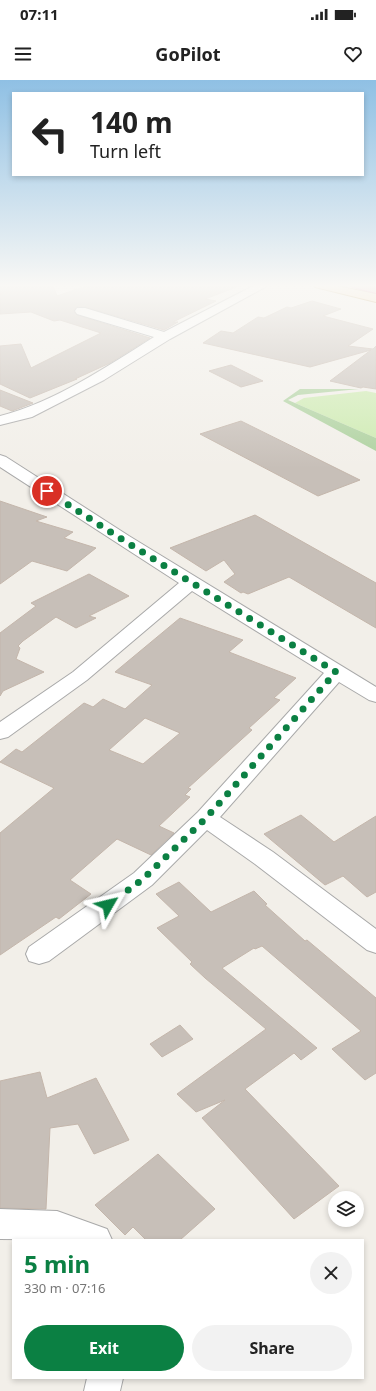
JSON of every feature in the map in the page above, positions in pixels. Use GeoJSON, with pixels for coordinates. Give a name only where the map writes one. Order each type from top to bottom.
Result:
{"type":"FeatureCollection","features":[{"type":"Feature","properties":{"kind":"street"},"geometry":{"type":"LineString","coordinates":[[0,421],[26,414],[92,381],[148,346]]}},
{"type":"Feature","properties":{"kind":"street"},"geometry":{"type":"LineString","coordinates":[[0,460],[123,540],[376,696]]}},
{"type":"Feature","properties":{"kind":"street"},"geometry":{"type":"LineString","coordinates":[[0,732],[80,676],[191,582]]}},
{"type":"Feature","properties":{"kind":"street"},"geometry":{"type":"LineString","coordinates":[[39,954],[143,879],[206,818],[336,672]]}},
{"type":"Feature","properties":{"kind":"street"},"geometry":{"type":"LineString","coordinates":[[206,818],[264,858],[376,943]]}},
{"type":"Feature","properties":{"kind":"street"},"geometry":{"type":"LineString","coordinates":[[0,1224],[57,1226],[92,1239]]}},
{"type":"Feature","properties":{"kind":"street"},"geometry":{"type":"LineString","coordinates":[[102,1391],[105,1379]]}},
{"type":"Feature","properties":{"kind":"green space"},"geometry":{"type":"Polygon","coordinates":[[[300,389],[359,389],[298,395],[288,400],[376,438],[376,451],[283,401],[300,389]]]}},
{"type":"Feature","properties":{"kind":"green space"},"geometry":{"type":"Polygon","coordinates":[[[366,391],[376,393],[376,438],[295,403],[304,398],[366,391]]]}},
{"type":"Feature","properties":{"kind":"building"},"geometry":{"type":"Polygon","coordinates":[[[0,346],[22,346],[31,368],[75,346],[137,346],[110,363],[75,379],[77,379],[30,398],[0,384],[0,346]]]}},
{"type":"Feature","properties":{"kind":"building"},"geometry":{"type":"Polygon","coordinates":[[[217,346],[350,346],[373,349],[376,346],[376,389],[361,388],[330,381],[371,350],[310,367],[217,346]]]}},
{"type":"Feature","properties":{"kind":"building"},"geometry":{"type":"Polygon","coordinates":[[[231,365],[263,381],[241,387],[209,371],[231,365]]]}},
{"type":"Feature","properties":{"kind":"building"},"geometry":{"type":"Polygon","coordinates":[[[0,390],[33,403],[12,411],[0,406],[0,390]]]}},
{"type":"Feature","properties":{"kind":"building"},"geometry":{"type":"Polygon","coordinates":[[[241,421],[360,480],[318,496],[200,434],[241,421]]]}},
{"type":"Feature","properties":{"kind":"building"},"geometry":{"type":"Polygon","coordinates":[[[0,501],[47,517],[36,521],[73,532],[64,538],[96,548],[67,571],[32,561],[0,584],[0,501]]]}},
{"type":"Feature","properties":{"kind":"building"},"geometry":{"type":"Polygon","coordinates":[[[255,515],[376,583],[376,628],[289,577],[248,594],[243,592],[241,593],[224,582],[235,574],[224,560],[206,571],[170,548],[255,515]]]}},
{"type":"Feature","properties":{"kind":"building"},"geometry":{"type":"Polygon","coordinates":[[[89,574],[129,596],[89,616],[96,618],[76,628],[56,617],[23,641],[18,646],[20,648],[16,659],[44,672],[3,691],[0,696],[0,633],[36,606],[31,603],[89,574]]]}},
{"type":"Feature","properties":{"kind":"building"},"geometry":{"type":"Polygon","coordinates":[[[180,618],[243,640],[229,652],[296,678],[274,698],[280,700],[249,728],[252,730],[188,788],[191,789],[185,795],[190,797],[159,826],[174,833],[151,855],[117,839],[70,880],[91,894],[59,919],[56,917],[0,955],[0,833],[54,788],[0,762],[16,749],[22,752],[84,703],[93,707],[103,699],[125,709],[152,685],[115,672],[180,618]],[[145,718],[109,750],[143,764],[180,733],[145,718]]]}},
{"type":"Feature","properties":{"kind":"building"},"geometry":{"type":"Polygon","coordinates":[[[301,815],[334,842],[376,816],[376,892],[367,897],[343,876],[325,885],[264,834],[301,815]]]}},
{"type":"Feature","properties":{"kind":"building"},"geometry":{"type":"Polygon","coordinates":[[[179,882],[211,912],[254,891],[267,904],[265,905],[305,941],[307,940],[376,998],[376,1073],[365,1080],[332,1049],[361,1031],[262,946],[255,949],[254,948],[222,968],[317,1048],[301,1060],[294,1053],[245,1089],[339,1186],[332,1191],[328,1191],[328,1194],[294,1219],[202,1118],[225,1100],[196,1112],[177,1094],[266,1029],[205,978],[190,964],[192,962],[157,928],[179,916],[156,894],[179,882]]]}},
{"type":"Feature","properties":{"kind":"building"},"geometry":{"type":"Polygon","coordinates":[[[180,1025],[193,1039],[162,1057],[150,1044],[180,1025]]]}},
{"type":"Feature","properties":{"kind":"building"},"geometry":{"type":"Polygon","coordinates":[[[40,1072],[47,1098],[96,1078],[129,1140],[94,1154],[78,1124],[50,1128],[46,1209],[0,1208],[0,1081],[40,1072]]]}},
{"type":"Feature","properties":{"kind":"building"},"geometry":{"type":"Polygon","coordinates":[[[158,1154],[215,1209],[181,1239],[145,1239],[133,1227],[125,1235],[95,1205],[158,1154]]]}},
{"type":"Feature","properties":{"kind":"route"},"geometry":{"type":"LineString","coordinates":[[47,491],[336,672],[206,818],[143,879],[108,905]]}}]}
